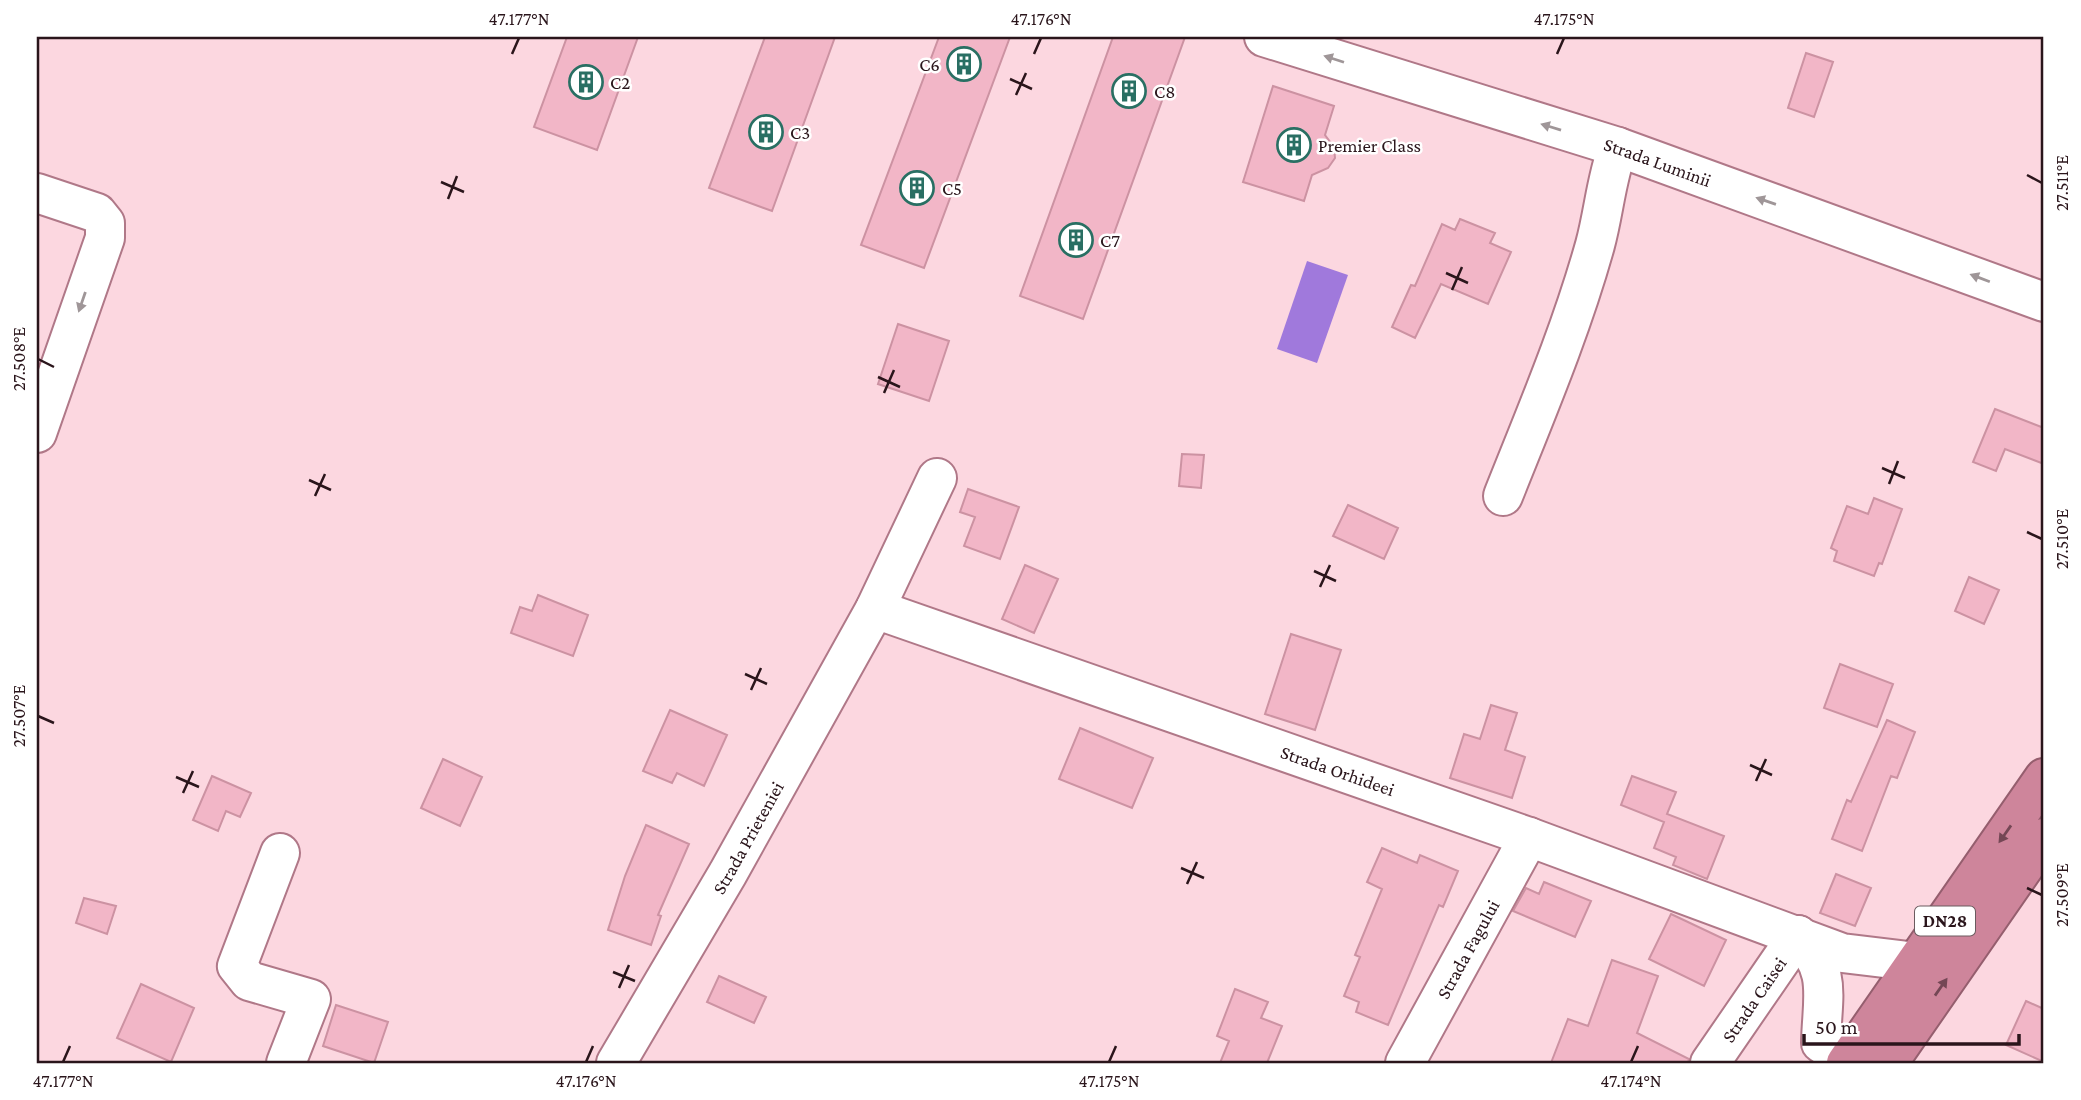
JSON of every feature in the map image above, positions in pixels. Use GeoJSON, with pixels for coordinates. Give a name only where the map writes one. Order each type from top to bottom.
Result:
{"type":"FeatureCollection","features":[{"type":"Feature","properties":{"kind":"highway","name":"DN28"},"geometry":{"type":"LineString","coordinates":[[1847,1062],[2044,778]]}},
{"type":"Feature","properties":{"kind":"highway","name":"DN28"},"geometry":{"type":"LineString","coordinates":[[1888,1063],[2044,838]]}},
{"type":"Feature","properties":{"kind":"street","name":"Strada Luminii"},"geometry":{"type":"LineString","coordinates":[[1264,37],[1618,147],[2044,302]]}},
{"type":"Feature","properties":{"kind":"street"},"geometry":{"type":"LineString","coordinates":[[1503,496],[1567,334],[1596,243],[1608,175],[1618,147]]}},
{"type":"Feature","properties":{"kind":"street"},"geometry":{"type":"LineString","coordinates":[[37,193],[97,213],[105,223],[105,238],[37,433]]}},
{"type":"Feature","properties":{"kind":"street","name":"Strada Prieteniei"},"geometry":{"type":"LineString","coordinates":[[616,1063],[728,873],[874,610],[937,478]]}},
{"type":"Feature","properties":{"kind":"street","name":"Strada Orhideei"},"geometry":{"type":"LineString","coordinates":[[874,610],[1529,837],[1842,953],[1917,962]]}},
{"type":"Feature","properties":{"kind":"street","name":"Strada Fagului"},"geometry":{"type":"LineString","coordinates":[[1405,1063],[1529,837]]}},
{"type":"Feature","properties":{"kind":"street"},"geometry":{"type":"LineString","coordinates":[[280,853],[237,966],[249,981],[311,999],[286,1063]]}},
{"type":"Feature","properties":{"kind":"street"},"geometry":{"type":"LineString","coordinates":[[1798,935],[1814,952],[1823,971],[1821,1043],[1847,1062]]}},
{"type":"Feature","properties":{"kind":"street","name":"Strada Caisei"},"geometry":{"type":"LineString","coordinates":[[1710,1063],[1798,935]]}},
{"type":"Feature","properties":{"kind":"shaded area"},"geometry":{"type":"Polygon","coordinates":[[[1307,261],[1348,275],[1317,363],[1277,349],[1307,261]]]}},
{"type":"Feature","properties":{"kind":"building","name":"C2"},"geometry":{"type":"Polygon","coordinates":[[[567,37],[638,37],[597,150],[534,127],[567,37]]]}},
{"type":"Feature","properties":{"kind":"building","name":"C3"},"geometry":{"type":"Polygon","coordinates":[[[765,37],[835,37],[772,211],[709,188],[765,37]]]}},
{"type":"Feature","properties":{"kind":"building","name":"C5"},"geometry":{"type":"Polygon","coordinates":[[[939,37],[1010,37],[924,268],[861,245],[939,37]]]}},
{"type":"Feature","properties":{"kind":"building"},"geometry":{"type":"Polygon","coordinates":[[[1113,37],[1185,37],[1083,319],[1020,296],[1113,37]]]}},
{"type":"Feature","properties":{"kind":"building"},"geometry":{"type":"Polygon","coordinates":[[[1806,53],[1833,62],[1814,117],[1788,108],[1806,53]]]}},
{"type":"Feature","properties":{"kind":"building","name":"Premier Class"},"geometry":{"type":"Polygon","coordinates":[[[1273,86],[1334,106],[1325,135],[1334,147],[1335,158],[1328,168],[1312,175],[1304,201],[1243,182],[1273,86]]]}},
{"type":"Feature","properties":{"kind":"building"},"geometry":{"type":"Polygon","coordinates":[[[1460,219],[1495,233],[1490,243],[1511,252],[1488,304],[1441,284],[1415,338],[1392,327],[1411,285],[1415,286],[1442,224],[1455,230],[1460,219]]]}},
{"type":"Feature","properties":{"kind":"building"},"geometry":{"type":"Polygon","coordinates":[[[898,324],[949,341],[929,401],[878,384],[898,324]]]}},
{"type":"Feature","properties":{"kind":"building"},"geometry":{"type":"Polygon","coordinates":[[[1995,409],[2044,428],[2044,464],[2005,449],[1996,471],[1973,462],[1995,409]]]}},
{"type":"Feature","properties":{"kind":"building"},"geometry":{"type":"Polygon","coordinates":[[[1182,454],[1204,455],[1201,488],[1179,486],[1182,454]]]}},
{"type":"Feature","properties":{"kind":"building"},"geometry":{"type":"Polygon","coordinates":[[[968,489],[1019,507],[1000,559],[964,546],[975,517],[960,512],[968,489]]]}},
{"type":"Feature","properties":{"kind":"building"},"geometry":{"type":"Polygon","coordinates":[[[1874,498],[1902,509],[1882,564],[1879,563],[1874,576],[1834,561],[1837,551],[1831,548],[1847,506],[1868,514],[1874,498]]]}},
{"type":"Feature","properties":{"kind":"building"},"geometry":{"type":"Polygon","coordinates":[[[1348,505],[1398,528],[1384,559],[1333,536],[1348,505]]]}},
{"type":"Feature","properties":{"kind":"building"},"geometry":{"type":"Polygon","coordinates":[[[1025,565],[1058,579],[1034,633],[1002,619],[1025,565]]]}},
{"type":"Feature","properties":{"kind":"building"},"geometry":{"type":"Polygon","coordinates":[[[1969,577],[1999,590],[1984,624],[1955,611],[1969,577]]]}},
{"type":"Feature","properties":{"kind":"building"},"geometry":{"type":"Polygon","coordinates":[[[538,595],[588,615],[573,656],[511,633],[520,607],[532,611],[538,595]]]}},
{"type":"Feature","properties":{"kind":"building"},"geometry":{"type":"Polygon","coordinates":[[[1291,634],[1341,650],[1315,730],[1265,714],[1291,634]]]}},
{"type":"Feature","properties":{"kind":"building"},"geometry":{"type":"Polygon","coordinates":[[[1840,664],[1893,684],[1877,727],[1824,708],[1840,664]]]}},
{"type":"Feature","properties":{"kind":"building"},"geometry":{"type":"Polygon","coordinates":[[[1491,705],[1517,713],[1505,750],[1525,757],[1512,798],[1450,778],[1464,734],[1480,739],[1491,705]]]}},
{"type":"Feature","properties":{"kind":"building"},"geometry":{"type":"Polygon","coordinates":[[[670,710],[727,735],[704,786],[677,773],[672,783],[643,771],[670,710]]]}},
{"type":"Feature","properties":{"kind":"building"},"geometry":{"type":"Polygon","coordinates":[[[1887,720],[1915,732],[1897,778],[1891,776],[1862,851],[1832,839],[1847,800],[1851,802],[1887,720]]]}},
{"type":"Feature","properties":{"kind":"building"},"geometry":{"type":"Polygon","coordinates":[[[1080,728],[1153,758],[1132,808],[1059,779],[1080,728]]]}},
{"type":"Feature","properties":{"kind":"building"},"geometry":{"type":"Polygon","coordinates":[[[443,759],[482,777],[460,826],[421,808],[443,759]]]}},
{"type":"Feature","properties":{"kind":"building"},"geometry":{"type":"Polygon","coordinates":[[[212,776],[251,793],[240,817],[226,811],[218,831],[193,820],[212,776]]]}},
{"type":"Feature","properties":{"kind":"building"},"geometry":{"type":"Polygon","coordinates":[[[1632,776],[1676,792],[1667,814],[1724,836],[1707,879],[1673,865],[1676,857],[1654,848],[1664,822],[1621,805],[1632,776]]]}},
{"type":"Feature","properties":{"kind":"building"},"geometry":{"type":"Polygon","coordinates":[[[646,825],[689,844],[658,915],[661,916],[651,945],[608,930],[625,876],[646,825]]]}},
{"type":"Feature","properties":{"kind":"building"},"geometry":{"type":"Polygon","coordinates":[[[1382,848],[1417,863],[1420,855],[1458,871],[1443,907],[1439,905],[1388,1025],[1356,1012],[1359,1002],[1344,996],[1360,957],[1355,955],[1382,889],[1367,882],[1382,848]]]}},
{"type":"Feature","properties":{"kind":"building"},"geometry":{"type":"Polygon","coordinates":[[[1836,874],[1871,888],[1855,926],[1820,913],[1836,874]]]}},
{"type":"Feature","properties":{"kind":"building"},"geometry":{"type":"Polygon","coordinates":[[[1544,882],[1591,901],[1575,937],[1513,911],[1526,888],[1539,894],[1544,882]]]}},
{"type":"Feature","properties":{"kind":"building"},"geometry":{"type":"Polygon","coordinates":[[[84,898],[116,906],[107,934],[76,923],[84,898]]]}},
{"type":"Feature","properties":{"kind":"building"},"geometry":{"type":"Polygon","coordinates":[[[1671,914],[1726,940],[1704,986],[1649,959],[1671,914]]]}},
{"type":"Feature","properties":{"kind":"building"},"geometry":{"type":"Polygon","coordinates":[[[1612,960],[1658,976],[1637,1033],[1689,1059],[1688,1063],[1551,1063],[1568,1019],[1588,1026],[1612,960]]]}},
{"type":"Feature","properties":{"kind":"building"},"geometry":{"type":"Polygon","coordinates":[[[719,976],[766,997],[754,1023],[707,1002],[719,976]]]}},
{"type":"Feature","properties":{"kind":"building"},"geometry":{"type":"Polygon","coordinates":[[[141,984],[194,1008],[171,1062],[117,1038],[141,984]]]}},
{"type":"Feature","properties":{"kind":"building"},"geometry":{"type":"Polygon","coordinates":[[[1235,989],[1268,1002],[1261,1018],[1282,1026],[1267,1063],[1220,1063],[1229,1041],[1217,1036],[1235,989]]]}},
{"type":"Feature","properties":{"kind":"building"},"geometry":{"type":"Polygon","coordinates":[[[2026,1001],[2044,1009],[2044,1062],[2006,1045],[2026,1001]]]}},
{"type":"Feature","properties":{"kind":"building"},"geometry":{"type":"Polygon","coordinates":[[[336,1005],[388,1022],[374,1063],[323,1046],[336,1005]]]}},
{"type":"Feature","properties":{"kind":"place","name":"C6"},"geometry":{"type":"Point","coordinates":[964,64]}},
{"type":"Feature","properties":{"kind":"place","name":"C2"},"geometry":{"type":"Point","coordinates":[586,82]}},
{"type":"Feature","properties":{"kind":"place","name":"C8"},"geometry":{"type":"Point","coordinates":[1129,91]}},
{"type":"Feature","properties":{"kind":"place","name":"C3"},"geometry":{"type":"Point","coordinates":[766,132]}},
{"type":"Feature","properties":{"kind":"place","name":"Premier Class"},"geometry":{"type":"Point","coordinates":[1294,145]}},
{"type":"Feature","properties":{"kind":"place","name":"C5"},"geometry":{"type":"Point","coordinates":[917,188]}},
{"type":"Feature","properties":{"kind":"place","name":"C7"},"geometry":{"type":"Point","coordinates":[1076,240]}}]}
